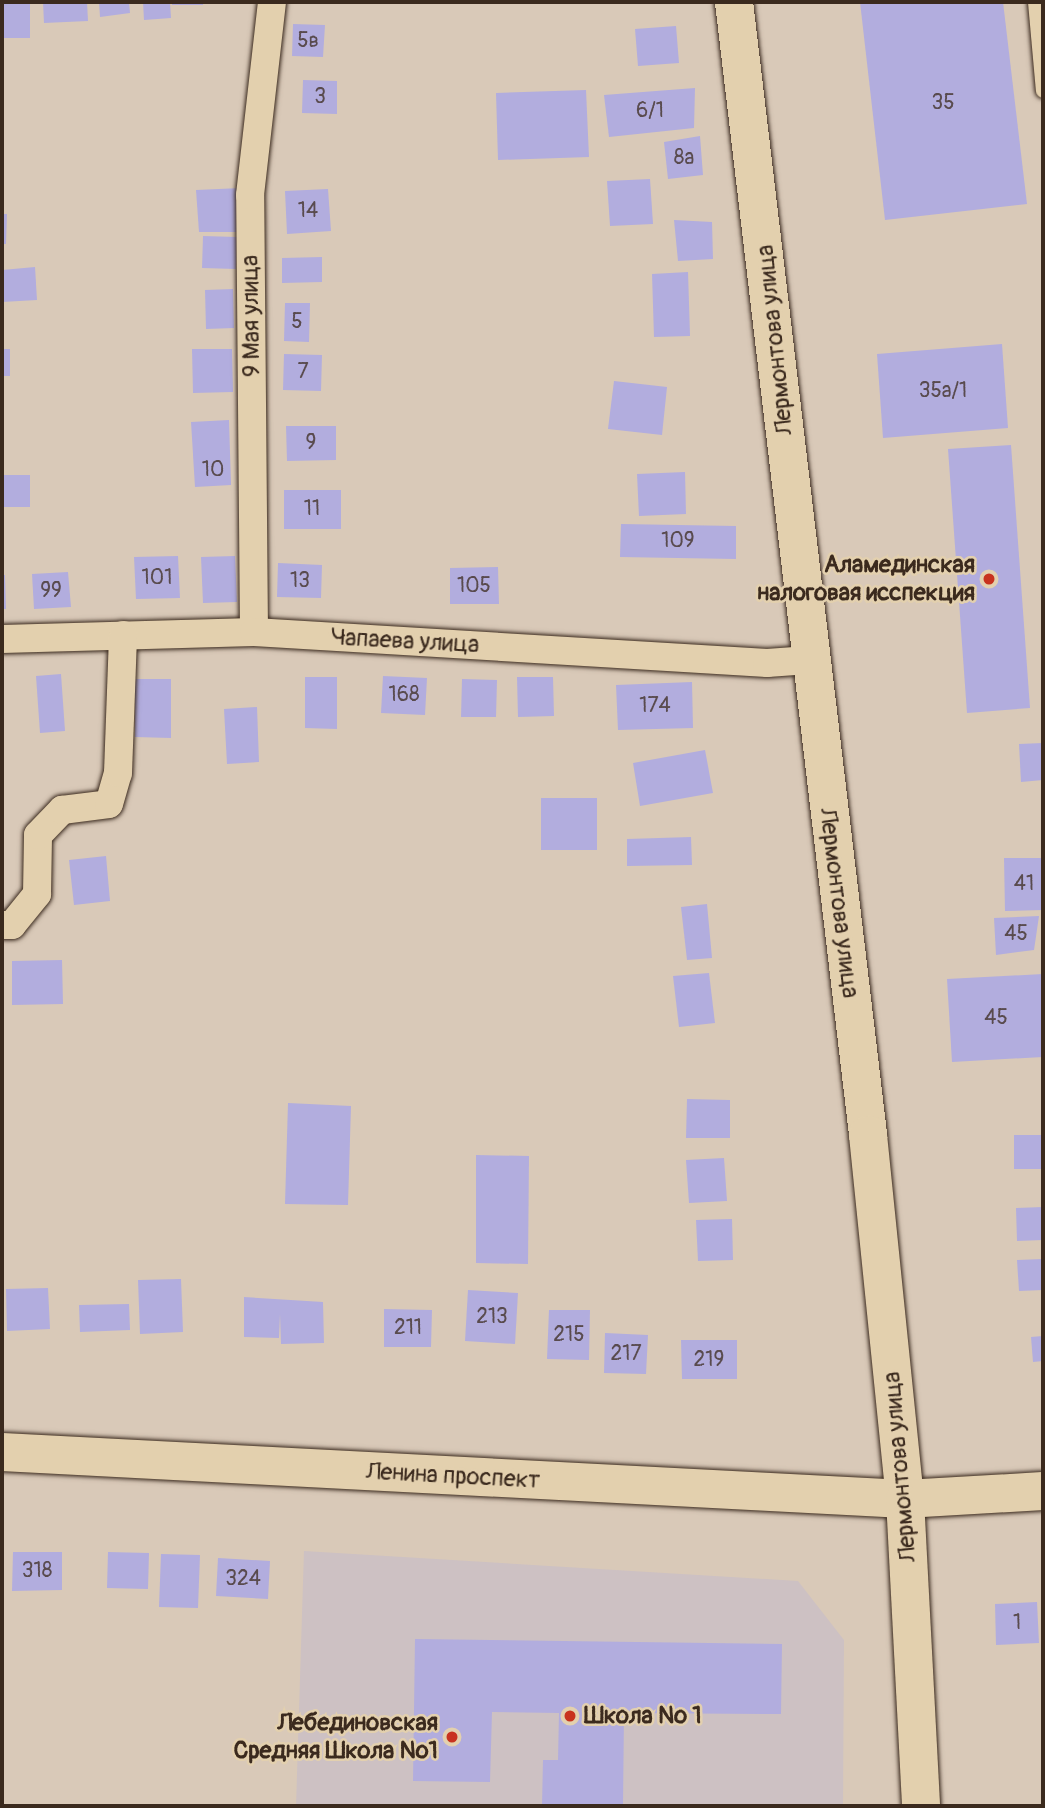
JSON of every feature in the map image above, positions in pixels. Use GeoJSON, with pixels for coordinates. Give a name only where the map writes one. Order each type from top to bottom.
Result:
{"type":"FeatureCollection","features":[{"type":"Feature","properties":{"kind":"main road","name":"Лермонтова улица"},"geometry":{"type":"LineString","coordinates":[[734,2],[809,660],[869,1135],[905,1499],[921,1806]]}},
{"type":"Feature","properties":{"kind":"main road","name":"Ленина проспект"},"geometry":{"type":"LineString","coordinates":[[2,1452],[905,1499],[1043,1491]]}},
{"type":"Feature","properties":{"kind":"street","name":"9 Мая улица"},"geometry":{"type":"LineString","coordinates":[[254,632],[250,195],[272,2]]}},
{"type":"Feature","properties":{"kind":"street","name":"Чапаева улица"},"geometry":{"type":"LineString","coordinates":[[2,639],[254,632],[767,663],[809,660]]}},
{"type":"Feature","properties":{"kind":"street"},"geometry":{"type":"LineString","coordinates":[[2,925],[12,925],[37,894],[38,835],[62,810],[108,804],[118,773],[123,635]]}},
{"type":"Feature","properties":{"kind":"lane"},"geometry":{"type":"LineString","coordinates":[[1035,2],[1043,91]]}},
{"type":"Feature","properties":{"kind":"shaded area","name":"Школа № 1"},"geometry":{"type":"Polygon","coordinates":[[[304,1551],[798,1581],[844,1640],[843,1806],[296,1806],[304,1551]]]}},
{"type":"Feature","properties":{"kind":"building"},"geometry":{"type":"Polygon","coordinates":[[[2,2],[30,2],[30,38],[2,38],[2,2]]]}},
{"type":"Feature","properties":{"kind":"building"},"geometry":{"type":"Polygon","coordinates":[[[43,2],[87,2],[88,21],[44,23],[43,2]]]}},
{"type":"Feature","properties":{"kind":"building"},"geometry":{"type":"Polygon","coordinates":[[[99,2],[129,2],[130,13],[100,17],[99,2]]]}},
{"type":"Feature","properties":{"kind":"building"},"geometry":{"type":"Polygon","coordinates":[[[143,2],[170,2],[171,18],[144,20],[143,2]]]}},
{"type":"Feature","properties":{"kind":"building"},"geometry":{"type":"Polygon","coordinates":[[[172,2],[203,2],[203,5],[172,5],[172,2]]]}},
{"type":"Feature","properties":{"kind":"building"},"geometry":{"type":"Polygon","coordinates":[[[860,2],[1003,2],[1027,204],[885,220],[860,2]]]}},
{"type":"Feature","properties":{"kind":"building"},"geometry":{"type":"Polygon","coordinates":[[[293,24],[325,25],[323,57],[292,56],[293,24]]]}},
{"type":"Feature","properties":{"kind":"building"},"geometry":{"type":"Polygon","coordinates":[[[676,26],[679,63],[638,66],[635,29],[676,26]]]}},
{"type":"Feature","properties":{"kind":"building"},"geometry":{"type":"Polygon","coordinates":[[[303,80],[337,81],[337,114],[302,113],[303,80]]]}},
{"type":"Feature","properties":{"kind":"building"},"geometry":{"type":"Polygon","coordinates":[[[695,88],[694,128],[609,137],[604,95],[695,88]]]}},
{"type":"Feature","properties":{"kind":"building"},"geometry":{"type":"Polygon","coordinates":[[[586,90],[589,157],[498,160],[496,93],[586,90]]]}},
{"type":"Feature","properties":{"kind":"building"},"geometry":{"type":"Polygon","coordinates":[[[700,136],[703,175],[668,179],[664,142],[700,136]]]}},
{"type":"Feature","properties":{"kind":"building"},"geometry":{"type":"Polygon","coordinates":[[[650,179],[653,224],[610,226],[607,181],[650,179]]]}},
{"type":"Feature","properties":{"kind":"building"},"geometry":{"type":"Polygon","coordinates":[[[241,188],[243,232],[199,232],[196,190],[241,188]]]}},
{"type":"Feature","properties":{"kind":"building"},"geometry":{"type":"Polygon","coordinates":[[[328,189],[331,231],[287,234],[285,191],[328,189]]]}},
{"type":"Feature","properties":{"kind":"building"},"geometry":{"type":"Polygon","coordinates":[[[2,214],[7,214],[6,244],[2,244],[2,214]]]}},
{"type":"Feature","properties":{"kind":"building"},"geometry":{"type":"Polygon","coordinates":[[[674,220],[712,222],[713,259],[678,261],[674,220]]]}},
{"type":"Feature","properties":{"kind":"building"},"geometry":{"type":"Polygon","coordinates":[[[203,236],[237,237],[236,269],[202,268],[203,236]]]}},
{"type":"Feature","properties":{"kind":"building"},"geometry":{"type":"Polygon","coordinates":[[[322,257],[322,282],[282,283],[282,258],[322,257]]]}},
{"type":"Feature","properties":{"kind":"building"},"geometry":{"type":"Polygon","coordinates":[[[35,267],[37,300],[2,302],[2,270],[35,267]]]}},
{"type":"Feature","properties":{"kind":"building"},"geometry":{"type":"Polygon","coordinates":[[[688,272],[690,336],[654,337],[652,274],[688,272]]]}},
{"type":"Feature","properties":{"kind":"building"},"geometry":{"type":"Polygon","coordinates":[[[233,289],[234,328],[206,329],[205,290],[233,289]]]}},
{"type":"Feature","properties":{"kind":"building"},"geometry":{"type":"Polygon","coordinates":[[[285,303],[310,303],[309,342],[284,341],[285,303]]]}},
{"type":"Feature","properties":{"kind":"building"},"geometry":{"type":"Polygon","coordinates":[[[1002,344],[1008,428],[883,438],[877,354],[1002,344]]]}},
{"type":"Feature","properties":{"kind":"building"},"geometry":{"type":"Polygon","coordinates":[[[2,349],[10,349],[10,376],[2,376],[2,349]]]}},
{"type":"Feature","properties":{"kind":"building"},"geometry":{"type":"Polygon","coordinates":[[[192,349],[232,349],[233,392],[193,393],[192,349]]]}},
{"type":"Feature","properties":{"kind":"building"},"geometry":{"type":"Polygon","coordinates":[[[284,354],[322,355],[321,391],[283,390],[284,354]]]}},
{"type":"Feature","properties":{"kind":"building"},"geometry":{"type":"Polygon","coordinates":[[[614,381],[667,387],[662,435],[608,429],[614,381]]]}},
{"type":"Feature","properties":{"kind":"building"},"geometry":{"type":"Polygon","coordinates":[[[229,420],[231,485],[195,487],[191,422],[229,420]]]}},
{"type":"Feature","properties":{"kind":"building"},"geometry":{"type":"Polygon","coordinates":[[[286,426],[336,426],[336,460],[287,461],[286,426]]]}},
{"type":"Feature","properties":{"kind":"building","name":"Аламединская налоговая исспекция"},"geometry":{"type":"Polygon","coordinates":[[[1011,445],[1030,708],[967,713],[948,449],[1011,445]]]}},
{"type":"Feature","properties":{"kind":"building"},"geometry":{"type":"Polygon","coordinates":[[[685,472],[686,514],[639,516],[637,474],[685,472]]]}},
{"type":"Feature","properties":{"kind":"building"},"geometry":{"type":"Polygon","coordinates":[[[2,475],[30,475],[30,507],[2,507],[2,475]]]}},
{"type":"Feature","properties":{"kind":"building"},"geometry":{"type":"Polygon","coordinates":[[[284,490],[341,490],[341,529],[284,529],[284,490]]]}},
{"type":"Feature","properties":{"kind":"building"},"geometry":{"type":"Polygon","coordinates":[[[621,524],[736,526],[736,559],[620,557],[621,524]]]}},
{"type":"Feature","properties":{"kind":"building"},"geometry":{"type":"Polygon","coordinates":[[[178,556],[180,598],[136,599],[134,557],[178,556]]]}},
{"type":"Feature","properties":{"kind":"building"},"geometry":{"type":"Polygon","coordinates":[[[235,556],[237,602],[203,603],[201,557],[235,556]]]}},
{"type":"Feature","properties":{"kind":"building"},"geometry":{"type":"Polygon","coordinates":[[[278,563],[322,565],[321,598],[277,597],[278,563]]]}},
{"type":"Feature","properties":{"kind":"building"},"geometry":{"type":"Polygon","coordinates":[[[498,567],[499,604],[450,604],[450,568],[498,567]]]}},
{"type":"Feature","properties":{"kind":"building"},"geometry":{"type":"Polygon","coordinates":[[[68,572],[71,607],[34,609],[32,574],[68,572]]]}},
{"type":"Feature","properties":{"kind":"building"},"geometry":{"type":"Polygon","coordinates":[[[2,575],[5,575],[6,609],[2,609],[2,575]]]}},
{"type":"Feature","properties":{"kind":"building"},"geometry":{"type":"Polygon","coordinates":[[[61,674],[65,731],[40,733],[36,676],[61,674]]]}},
{"type":"Feature","properties":{"kind":"building"},"geometry":{"type":"Polygon","coordinates":[[[383,676],[427,678],[425,715],[381,713],[383,676]]]}},
{"type":"Feature","properties":{"kind":"building"},"geometry":{"type":"Polygon","coordinates":[[[305,677],[337,677],[337,729],[305,728],[305,677]]]}},
{"type":"Feature","properties":{"kind":"building"},"geometry":{"type":"Polygon","coordinates":[[[517,677],[553,677],[554,716],[518,717],[517,677]]]}},
{"type":"Feature","properties":{"kind":"building"},"geometry":{"type":"Polygon","coordinates":[[[135,679],[171,679],[171,738],[135,737],[135,679]]]}},
{"type":"Feature","properties":{"kind":"building"},"geometry":{"type":"Polygon","coordinates":[[[462,679],[497,680],[496,717],[461,717],[462,679]]]}},
{"type":"Feature","properties":{"kind":"building"},"geometry":{"type":"Polygon","coordinates":[[[692,682],[693,728],[618,730],[616,685],[692,682]]]}},
{"type":"Feature","properties":{"kind":"building"},"geometry":{"type":"Polygon","coordinates":[[[257,707],[259,762],[227,764],[224,709],[257,707]]]}},
{"type":"Feature","properties":{"kind":"building"},"geometry":{"type":"Polygon","coordinates":[[[1043,743],[1043,780],[1021,782],[1019,744],[1043,743]]]}},
{"type":"Feature","properties":{"kind":"building"},"geometry":{"type":"Polygon","coordinates":[[[705,750],[713,793],[640,806],[633,763],[705,750]]]}},
{"type":"Feature","properties":{"kind":"building"},"geometry":{"type":"Polygon","coordinates":[[[541,798],[597,798],[597,850],[541,850],[541,798]]]}},
{"type":"Feature","properties":{"kind":"building"},"geometry":{"type":"Polygon","coordinates":[[[691,837],[692,865],[627,866],[627,839],[691,837]]]}},
{"type":"Feature","properties":{"kind":"building"},"geometry":{"type":"Polygon","coordinates":[[[106,856],[110,901],[74,905],[69,860],[106,856]]]}},
{"type":"Feature","properties":{"kind":"building"},"geometry":{"type":"Polygon","coordinates":[[[1004,858],[1043,858],[1043,910],[1005,911],[1004,858]]]}},
{"type":"Feature","properties":{"kind":"building"},"geometry":{"type":"Polygon","coordinates":[[[707,904],[712,958],[687,960],[681,907],[707,904]]]}},
{"type":"Feature","properties":{"kind":"building"},"geometry":{"type":"Polygon","coordinates":[[[1039,916],[1034,950],[996,955],[994,918],[1039,916]]]}},
{"type":"Feature","properties":{"kind":"building"},"geometry":{"type":"Polygon","coordinates":[[[62,960],[63,1004],[12,1005],[12,961],[62,960]]]}},
{"type":"Feature","properties":{"kind":"building"},"geometry":{"type":"Polygon","coordinates":[[[709,973],[715,1023],[679,1027],[673,976],[709,973]]]}},
{"type":"Feature","properties":{"kind":"building"},"geometry":{"type":"Polygon","coordinates":[[[1043,974],[1043,1057],[952,1062],[947,979],[1043,974]]]}},
{"type":"Feature","properties":{"kind":"building"},"geometry":{"type":"Polygon","coordinates":[[[687,1099],[730,1100],[730,1138],[686,1138],[687,1099]]]}},
{"type":"Feature","properties":{"kind":"building"},"geometry":{"type":"Polygon","coordinates":[[[288,1103],[351,1106],[348,1205],[285,1204],[288,1103]]]}},
{"type":"Feature","properties":{"kind":"building"},"geometry":{"type":"Polygon","coordinates":[[[1014,1135],[1043,1135],[1043,1169],[1014,1169],[1014,1135]]]}},
{"type":"Feature","properties":{"kind":"building"},"geometry":{"type":"Polygon","coordinates":[[[476,1155],[529,1156],[528,1264],[476,1263],[476,1155]]]}},
{"type":"Feature","properties":{"kind":"building"},"geometry":{"type":"Polygon","coordinates":[[[724,1158],[727,1201],[689,1203],[686,1160],[724,1158]]]}},
{"type":"Feature","properties":{"kind":"building"},"geometry":{"type":"Polygon","coordinates":[[[1043,1207],[1043,1240],[1017,1241],[1016,1208],[1043,1207]]]}},
{"type":"Feature","properties":{"kind":"building"},"geometry":{"type":"Polygon","coordinates":[[[732,1219],[733,1260],[698,1261],[696,1220],[732,1219]]]}},
{"type":"Feature","properties":{"kind":"building"},"geometry":{"type":"Polygon","coordinates":[[[1043,1259],[1043,1290],[1019,1291],[1017,1260],[1043,1259]]]}},
{"type":"Feature","properties":{"kind":"building"},"geometry":{"type":"Polygon","coordinates":[[[181,1279],[183,1332],[140,1334],[138,1280],[181,1279]]]}},
{"type":"Feature","properties":{"kind":"building"},"geometry":{"type":"Polygon","coordinates":[[[48,1288],[50,1329],[7,1331],[6,1289],[48,1288]]]}},
{"type":"Feature","properties":{"kind":"building"},"geometry":{"type":"Polygon","coordinates":[[[468,1290],[518,1293],[515,1344],[465,1341],[468,1290]]]}},
{"type":"Feature","properties":{"kind":"building"},"geometry":{"type":"Polygon","coordinates":[[[244,1297],[323,1302],[324,1343],[281,1344],[280,1314],[279,1338],[244,1337],[244,1297]]]}},
{"type":"Feature","properties":{"kind":"building"},"geometry":{"type":"Polygon","coordinates":[[[129,1304],[130,1330],[80,1332],[79,1305],[129,1304]]]}},
{"type":"Feature","properties":{"kind":"building"},"geometry":{"type":"Polygon","coordinates":[[[384,1309],[432,1310],[431,1347],[384,1347],[384,1309]]]}},
{"type":"Feature","properties":{"kind":"building"},"geometry":{"type":"Polygon","coordinates":[[[549,1310],[590,1310],[589,1360],[547,1359],[549,1310]]]}},
{"type":"Feature","properties":{"kind":"building"},"geometry":{"type":"Polygon","coordinates":[[[605,1333],[648,1335],[646,1374],[604,1373],[605,1333]]]}},
{"type":"Feature","properties":{"kind":"building"},"geometry":{"type":"Polygon","coordinates":[[[1043,1336],[1043,1361],[1033,1362],[1031,1337],[1043,1336]]]}},
{"type":"Feature","properties":{"kind":"building"},"geometry":{"type":"Polygon","coordinates":[[[681,1340],[737,1340],[737,1379],[682,1379],[681,1340]]]}},
{"type":"Feature","properties":{"kind":"building"},"geometry":{"type":"Polygon","coordinates":[[[13,1552],[62,1552],[62,1590],[12,1591],[13,1552]]]}},
{"type":"Feature","properties":{"kind":"building"},"geometry":{"type":"Polygon","coordinates":[[[108,1552],[149,1553],[148,1589],[107,1588],[108,1552]]]}},
{"type":"Feature","properties":{"kind":"building"},"geometry":{"type":"Polygon","coordinates":[[[161,1554],[200,1555],[198,1608],[159,1607],[161,1554]]]}},
{"type":"Feature","properties":{"kind":"building"},"geometry":{"type":"Polygon","coordinates":[[[218,1558],[270,1561],[268,1599],[216,1596],[218,1558]]]}},
{"type":"Feature","properties":{"kind":"building"},"geometry":{"type":"Polygon","coordinates":[[[1037,1602],[1039,1643],[996,1645],[995,1604],[1037,1602]]]}},
{"type":"Feature","properties":{"kind":"building","name":"Лебединовская Средняя Школа №1"},"geometry":{"type":"Polygon","coordinates":[[[415,1639],[782,1644],[781,1714],[624,1713],[623,1806],[542,1806],[543,1760],[558,1760],[559,1713],[492,1712],[490,1782],[413,1781],[415,1639]]]}},
{"type":"Feature","properties":{"kind":"place","name":"Аламединская налоговая исспекция"},"geometry":{"type":"Point","coordinates":[989,579]}},
{"type":"Feature","properties":{"kind":"place","name":"Школа № 1"},"geometry":{"type":"Point","coordinates":[570,1716]}},
{"type":"Feature","properties":{"kind":"place","name":"Лебединовская Средняя Школа №1"},"geometry":{"type":"Point","coordinates":[452,1737]}}]}
